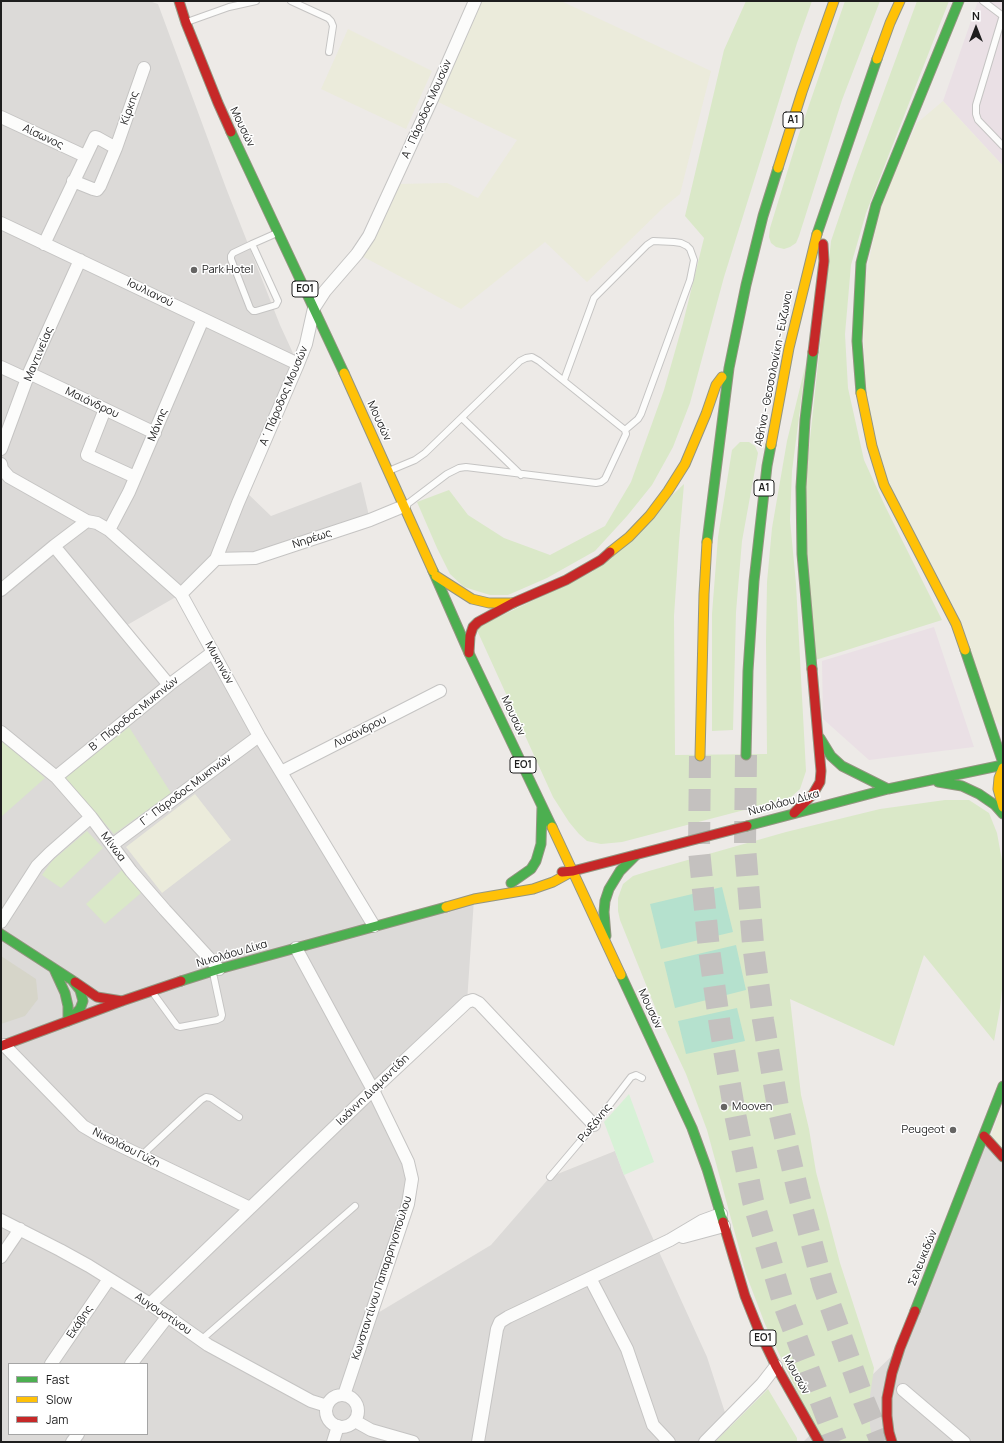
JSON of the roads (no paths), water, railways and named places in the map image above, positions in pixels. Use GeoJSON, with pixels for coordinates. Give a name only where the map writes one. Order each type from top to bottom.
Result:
{"type":"FeatureCollection","features":[{"type":"Feature","properties":{"kind":"main road","name":"Μουσών"},"geometry":{"type":"LineString","coordinates":[[179,1],[218,103],[389,471],[469,653],[607,944],[692,1128],[723,1220],[745,1296],[759,1331],[776,1366],[819,1442]]}},
{"type":"Feature","properties":{"kind":"main road","name":"Α1"},"geometry":{"type":"LineString","coordinates":[[700,756],[707,544],[729,368],[744,292],[763,216],[802,92],[834,1]]}},
{"type":"Feature","properties":{"kind":"main road","name":"Αθήνα - Θεσσαλονίκη - Εύζωνοι"},"geometry":{"type":"LineString","coordinates":[[746,755],[748,672],[754,581],[767,466],[789,348],[819,225],[890,23],[900,1]]}},
{"type":"Feature","properties":{"kind":"main road"},"geometry":{"type":"LineString","coordinates":[[959,1],[876,205],[861,263],[856,341],[861,398],[872,446],[884,485],[956,624],[1003,765],[999,778],[998,789],[1003,807]]}},
{"type":"Feature","properties":{"kind":"main road"},"geometry":{"type":"LineString","coordinates":[[794,813],[813,794],[820,782],[822,760],[802,554],[801,487],[805,420],[824,261],[823,244],[819,225]]}},
{"type":"Feature","properties":{"kind":"main road"},"geometry":{"type":"LineString","coordinates":[[469,653],[470,636],[473,628],[478,622],[513,603],[566,580],[601,560],[630,537],[668,491],[686,464],[716,385],[729,368]]}},
{"type":"Feature","properties":{"kind":"main road"},"geometry":{"type":"LineString","coordinates":[[436,576],[472,599],[489,603],[513,603]]}},
{"type":"Feature","properties":{"kind":"main road"},"geometry":{"type":"LineString","coordinates":[[819,735],[831,756],[842,766],[888,789]]}},
{"type":"Feature","properties":{"kind":"main road","name":"Νικολάου Δίκα"},"geometry":{"type":"LineString","coordinates":[[548,874],[572,871],[888,789],[1003,765]]}},
{"type":"Feature","properties":{"kind":"main road"},"geometry":{"type":"LineString","coordinates":[[924,781],[943,782],[962,786],[979,794],[995,805],[1003,814]]}},
{"type":"Feature","properties":{"kind":"main road"},"geometry":{"type":"LineString","coordinates":[[511,883],[531,869],[536,861],[541,844],[542,806]]}},
{"type":"Feature","properties":{"kind":"main road"},"geometry":{"type":"LineString","coordinates":[[607,944],[604,924],[605,901],[614,879],[636,854]]}},
{"type":"Feature","properties":{"kind":"main road","name":"Νικολάου Δίκα"},"geometry":{"type":"LineString","coordinates":[[3,1046],[122,1001],[216,970],[474,899],[533,889],[553,882],[572,871]]}},
{"type":"Feature","properties":{"kind":"main road","name":"Νικολάου Δίκα"},"geometry":{"type":"LineString","coordinates":[[474,899],[511,883],[536,876]]}},
{"type":"Feature","properties":{"kind":"main road"},"geometry":{"type":"LineString","coordinates":[[1,934],[97,996],[122,1001]]}},
{"type":"Feature","properties":{"kind":"main road"},"geometry":{"type":"LineString","coordinates":[[54,968],[68,1006],[68,1021]]}},
{"type":"Feature","properties":{"kind":"main road"},"geometry":{"type":"LineString","coordinates":[[68,1021],[80,1009],[83,1001],[80,990],[72,980]]}},
{"type":"Feature","properties":{"kind":"main road","name":"Σελευκιδών"},"geometry":{"type":"LineString","coordinates":[[892,1442],[887,1416],[887,1398],[892,1373],[900,1348],[1003,1086]]}},
{"type":"Feature","properties":{"kind":"main road"},"geometry":{"type":"LineString","coordinates":[[984,1136],[1003,1157]]}},
{"type":"Feature","properties":{"kind":"street","name":"Α΄ Πάροδος Μουσών"},"geometry":{"type":"LineString","coordinates":[[182,594],[216,559],[238,503],[306,344],[314,308],[325,291],[357,254],[369,236],[476,1]]}},
{"type":"Feature","properties":{"kind":"street","name":"Κίρκης"},"geometry":{"type":"LineString","coordinates":[[73,180],[97,190],[116,148],[144,68]]}},
{"type":"Feature","properties":{"kind":"street","name":"Αίσωνος"},"geometry":{"type":"LineString","coordinates":[[1,118],[85,156]]}},
{"type":"Feature","properties":{"kind":"street"},"geometry":{"type":"LineString","coordinates":[[44,244],[73,180],[95,137],[116,148]]}},
{"type":"Feature","properties":{"kind":"street","name":"Ιουλιανού"},"geometry":{"type":"LineString","coordinates":[[1,223],[298,364]]}},
{"type":"Feature","properties":{"kind":"street","name":"Μαντινείας"},"geometry":{"type":"LineString","coordinates":[[1,449],[28,376],[80,260]]}},
{"type":"Feature","properties":{"kind":"street","name":"Μάνης"},"geometry":{"type":"LineString","coordinates":[[109,530],[129,492],[203,319]]}},
{"type":"Feature","properties":{"kind":"street","name":"Μαιάνδρου"},"geometry":{"type":"LineString","coordinates":[[1,367],[28,376],[105,408],[155,432]]}},
{"type":"Feature","properties":{"kind":"street"},"geometry":{"type":"LineString","coordinates":[[105,408],[87,455],[135,477]]}},
{"type":"Feature","properties":{"kind":"street","name":"Μυκηνών"},"geometry":{"type":"LineString","coordinates":[[1,464],[2,469],[9,477],[87,521],[97,523],[109,530],[182,594],[259,736],[374,926]]}},
{"type":"Feature","properties":{"kind":"street","name":"Νηρέως"},"geometry":{"type":"LineString","coordinates":[[216,559],[255,558],[370,520],[404,506]]}},
{"type":"Feature","properties":{"kind":"street"},"geometry":{"type":"LineString","coordinates":[[4,583],[87,521]]}},
{"type":"Feature","properties":{"kind":"street"},"geometry":{"type":"LineString","coordinates":[[54,546],[169,685]]}},
{"type":"Feature","properties":{"kind":"street","name":"Β΄ Πάροδος Μυκηνών"},"geometry":{"type":"LineString","coordinates":[[56,777],[169,685],[213,652]]}},
{"type":"Feature","properties":{"kind":"street","name":"Λυσάνδρου"},"geometry":{"type":"LineString","coordinates":[[281,772],[440,691]]}},
{"type":"Feature","properties":{"kind":"street","name":"Μίνωα"},"geometry":{"type":"LineString","coordinates":[[1,732],[56,777],[91,817],[131,871],[216,970]]}},
{"type":"Feature","properties":{"kind":"street","name":"Γ΄ Πάροδος Μυκηνών"},"geometry":{"type":"LineString","coordinates":[[112,845],[259,736]]}},
{"type":"Feature","properties":{"kind":"street"},"geometry":{"type":"LineString","coordinates":[[1,922],[37,866],[91,817]]}},
{"type":"Feature","properties":{"kind":"street","name":"Κωνσταντίνου Παπαρρηγοπούλου"},"geometry":{"type":"LineString","coordinates":[[296,948],[373,1090],[408,1162],[412,1179],[408,1204],[344,1395]]}},
{"type":"Feature","properties":{"kind":"street","name":"Ιωάννη Διαμαντίδη"},"geometry":{"type":"LineString","coordinates":[[150,1304],[467,1002],[473,1000],[479,1003],[594,1125]]}},
{"type":"Feature","properties":{"kind":"street","name":"Νικολάου Γύζη"},"geometry":{"type":"LineString","coordinates":[[3,1046],[83,1126],[100,1136],[250,1208]]}},
{"type":"Feature","properties":{"kind":"street","name":"Αυγουστίνου"},"geometry":{"type":"LineString","coordinates":[[1,1220],[71,1256],[150,1304],[201,1340],[311,1401],[327,1406]]}},
{"type":"Feature","properties":{"kind":"street"},"geometry":{"type":"LineString","coordinates":[[478,1442],[497,1329],[500,1322],[670,1240],[723,1220]]}},
{"type":"Feature","properties":{"kind":"street"},"geometry":{"type":"LineString","coordinates":[[1,1257],[20,1229]]}},
{"type":"Feature","properties":{"kind":"street"},"geometry":{"type":"LineString","coordinates":[[590,1278],[627,1349],[653,1425],[670,1442]]}},
{"type":"Feature","properties":{"kind":"street","name":"Εκάβης"},"geometry":{"type":"LineString","coordinates":[[52,1363],[109,1279]]}},
{"type":"Feature","properties":{"kind":"street"},"geometry":{"type":"LineString","coordinates":[[131,1363],[168,1316]]}},
{"type":"Feature","properties":{"kind":"street"},"geometry":{"type":"LineString","coordinates":[[705,1442],[762,1384],[776,1366]]}},
{"type":"Feature","properties":{"kind":"street"},"geometry":{"type":"LineString","coordinates":[[903,1390],[964,1442]]}},
{"type":"Feature","properties":{"kind":"street"},"geometry":{"type":"LineString","coordinates":[[344,1395],[353,1399],[358,1408],[358,1412],[355,1421],[347,1426],[338,1426],[330,1421],[326,1411],[330,1401],[344,1395]]}},
{"type":"Feature","properties":{"kind":"street"},"geometry":{"type":"LineString","coordinates":[[355,1421],[371,1430],[413,1442]]}},
{"type":"Feature","properties":{"kind":"street"},"geometry":{"type":"LineString","coordinates":[[333,1442],[338,1426]]}},
{"type":"Feature","properties":{"kind":"lane"},"geometry":{"type":"LineString","coordinates":[[186,22],[228,7],[256,1]]}},
{"type":"Feature","properties":{"kind":"lane"},"geometry":{"type":"LineString","coordinates":[[291,1],[332,21],[333,26],[329,52]]}},
{"type":"Feature","properties":{"kind":"lane"},"geometry":{"type":"LineString","coordinates":[[983,1],[1003,16],[976,106],[976,114],[978,120],[1003,146]]}},
{"type":"Feature","properties":{"kind":"lane"},"geometry":{"type":"LineString","coordinates":[[252,244],[278,301],[276,305],[256,311],[253,311],[250,308],[231,259],[233,253],[252,244],[279,232]]}},
{"type":"Feature","properties":{"kind":"lane"},"geometry":{"type":"LineString","coordinates":[[564,380],[594,298],[647,245],[653,241],[681,243],[690,248],[694,260],[690,280],[641,414],[638,419],[625,430]]}},
{"type":"Feature","properties":{"kind":"lane"},"geometry":{"type":"LineString","coordinates":[[389,471],[415,460],[424,453],[462,418],[520,360],[526,358],[540,360],[625,430],[626,434],[605,479],[601,482],[596,483],[466,467],[459,468],[448,474],[404,506]]}},
{"type":"Feature","properties":{"kind":"lane"},"geometry":{"type":"LineString","coordinates":[[462,418],[521,474]]}},
{"type":"Feature","properties":{"kind":"lane"},"geometry":{"type":"LineString","coordinates":[[152,991],[177,1026],[183,1027],[216,1020],[221,1018],[222,1015],[216,970]]}},
{"type":"Feature","properties":{"kind":"lane","name":"Ρωξάνης"},"geometry":{"type":"LineString","coordinates":[[550,1177],[594,1125],[631,1077],[636,1075],[642,1078]]}},
{"type":"Feature","properties":{"kind":"lane"},"geometry":{"type":"LineString","coordinates":[[141,1156],[206,1097],[211,1098],[239,1117]]}},
{"type":"Feature","properties":{"kind":"lane"},"geometry":{"type":"LineString","coordinates":[[201,1340],[355,1206]]}},
{"type":"Feature","properties":{"kind":"tunnel"},"geometry":{"type":"LineString","coordinates":[[746,755],[745,847],[753,944],[763,1020],[778,1107],[798,1192],[823,1285],[864,1401],[881,1442]]}},
{"type":"Feature","properties":{"kind":"tunnel"},"geometry":{"type":"LineString","coordinates":[[700,756],[699,850],[709,949],[735,1114],[753,1201],[782,1299],[836,1442]]}},
{"type":"Feature","properties":{"kind":"place","name":"Park Hotel"},"geometry":{"type":"Point","coordinates":[194,270]}},
{"type":"Feature","properties":{"kind":"place","name":"Mooven"},"geometry":{"type":"Point","coordinates":[724,1107]}},
{"type":"Feature","properties":{"kind":"place","name":"Peugeot"},"geometry":{"type":"Point","coordinates":[953,1130]}}]}
